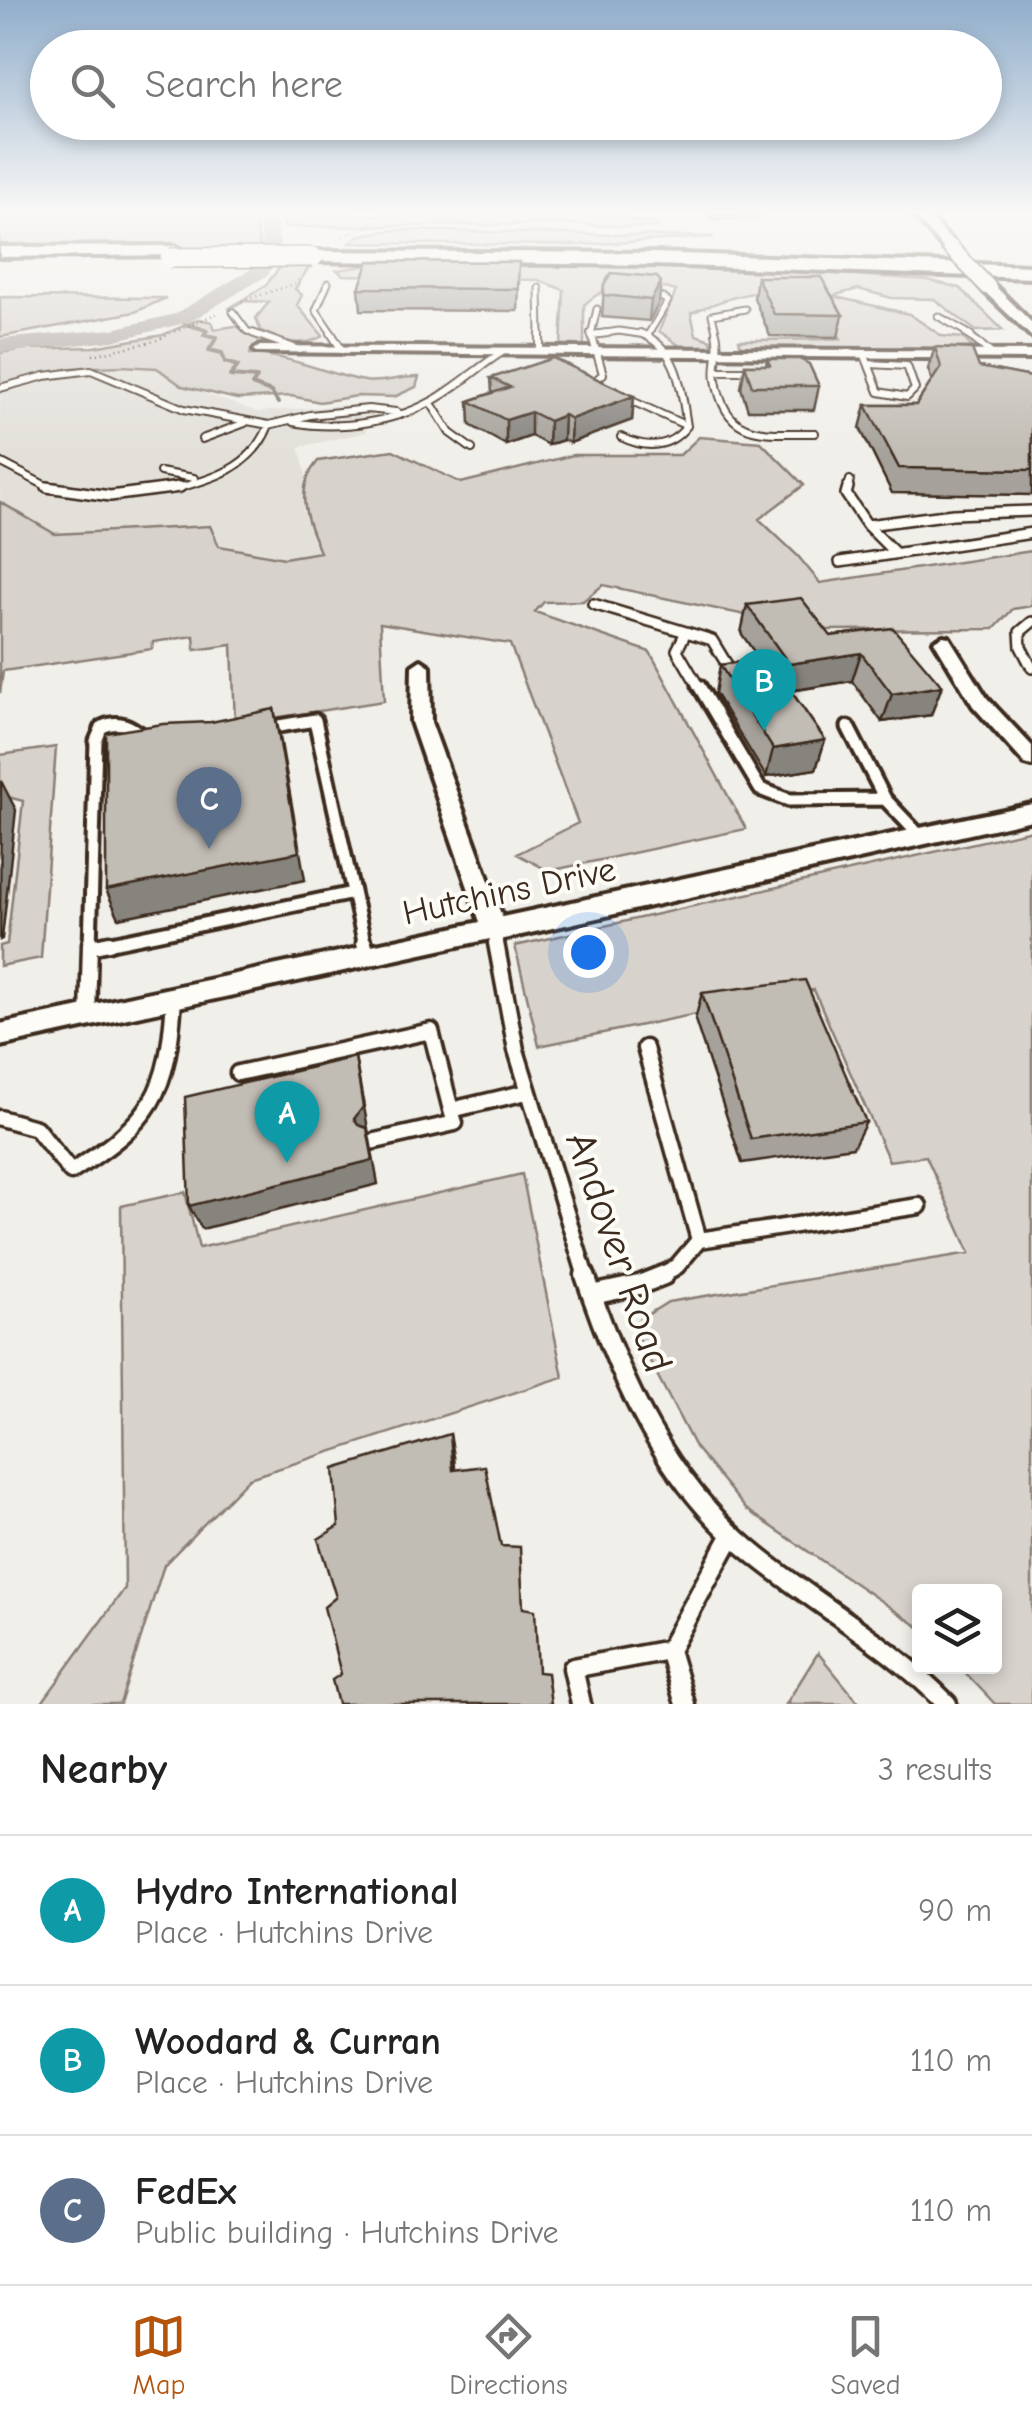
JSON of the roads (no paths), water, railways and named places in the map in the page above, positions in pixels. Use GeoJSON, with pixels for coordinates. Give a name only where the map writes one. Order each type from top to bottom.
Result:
{"type":"FeatureCollection","features":[{"type":"Feature","properties":{"kind":"main road"},"geometry":{"type":"LineString","coordinates":[[995,295],[1032,332]]}},
{"type":"Feature","properties":{"kind":"street"},"geometry":{"type":"LineString","coordinates":[[260,350],[721,351],[867,358],[1032,355]]}},
{"type":"Feature","properties":{"kind":"street"},"geometry":{"type":"LineString","coordinates":[[943,641],[980,702],[1032,759]]}},
{"type":"Feature","properties":{"kind":"street"},"geometry":{"type":"LineString","coordinates":[[422,666],[421,722],[495,931]]}},
{"type":"Feature","properties":{"kind":"street","name":"Hutchins Drive"},"geometry":{"type":"LineString","coordinates":[[0,1036],[1032,812]]}},
{"type":"Feature","properties":{"kind":"lane"},"geometry":{"type":"LineString","coordinates":[[323,295],[316,310],[342,350]]}},
{"type":"Feature","properties":{"kind":"lane"},"geometry":{"type":"LineString","coordinates":[[540,295],[540,350]]}},
{"type":"Feature","properties":{"kind":"lane"},"geometry":{"type":"LineString","coordinates":[[649,333],[668,300],[662,297]]}},
{"type":"Feature","properties":{"kind":"lane"},"geometry":{"type":"LineString","coordinates":[[597,309],[591,319],[593,351],[602,362],[598,385],[688,426]]}},
{"type":"Feature","properties":{"kind":"lane"},"geometry":{"type":"LineString","coordinates":[[745,309],[712,315],[721,351],[716,371],[724,413],[742,430],[815,433]]}},
{"type":"Feature","properties":{"kind":"lane"},"geometry":{"type":"LineString","coordinates":[[233,312],[247,331],[300,350]]}},
{"type":"Feature","properties":{"kind":"lane"},"geometry":{"type":"LineString","coordinates":[[938,316],[980,341],[992,354]]}},
{"type":"Feature","properties":{"kind":"lane"},"geometry":{"type":"LineString","coordinates":[[592,334],[623,330],[658,338],[674,362],[688,426]]}},
{"type":"Feature","properties":{"kind":"lane"},"geometry":{"type":"LineString","coordinates":[[0,388],[45,376],[91,370],[184,409],[268,426],[292,422],[310,427],[363,422],[430,403],[504,350]]}},
{"type":"Feature","properties":{"kind":"lane"},"geometry":{"type":"LineString","coordinates":[[867,358],[908,366],[915,389],[907,397],[879,392],[867,358]]}},
{"type":"Feature","properties":{"kind":"lane"},"geometry":{"type":"LineString","coordinates":[[716,371],[772,372]]}},
{"type":"Feature","properties":{"kind":"lane"},"geometry":{"type":"LineString","coordinates":[[430,403],[450,433],[472,449]]}},
{"type":"Feature","properties":{"kind":"lane"},"geometry":{"type":"LineString","coordinates":[[202,439],[251,421]]}},
{"type":"Feature","properties":{"kind":"lane"},"geometry":{"type":"LineString","coordinates":[[0,462],[59,492],[89,497],[140,496],[205,479],[242,462],[260,447],[268,426]]}},
{"type":"Feature","properties":{"kind":"lane"},"geometry":{"type":"LineString","coordinates":[[621,437],[634,444],[671,443],[688,426]]}},
{"type":"Feature","properties":{"kind":"lane"},"geometry":{"type":"LineString","coordinates":[[160,472],[176,478],[205,479]]}},
{"type":"Feature","properties":{"kind":"lane"},"geometry":{"type":"LineString","coordinates":[[850,480],[846,494],[867,526],[894,553]]}},
{"type":"Feature","properties":{"kind":"lane"},"geometry":{"type":"LineString","coordinates":[[867,526],[953,514],[1032,511]]}},
{"type":"Feature","properties":{"kind":"lane"},"geometry":{"type":"LineString","coordinates":[[1016,513],[1032,529]]}},
{"type":"Feature","properties":{"kind":"lane"},"geometry":{"type":"LineString","coordinates":[[840,562],[1032,529]]}},
{"type":"Feature","properties":{"kind":"lane"},"geometry":{"type":"LineString","coordinates":[[593,604],[712,640],[733,674]]}},
{"type":"Feature","properties":{"kind":"lane"},"geometry":{"type":"LineString","coordinates":[[1032,622],[1020,632],[1021,647],[1032,668]]}},
{"type":"Feature","properties":{"kind":"lane"},"geometry":{"type":"LineString","coordinates":[[686,632],[677,650],[760,790],[789,800],[884,799]]}},
{"type":"Feature","properties":{"kind":"lane"},"geometry":{"type":"LineString","coordinates":[[259,729],[315,720],[367,956]]}},
{"type":"Feature","properties":{"kind":"lane"},"geometry":{"type":"LineString","coordinates":[[88,1016],[98,732],[109,723],[127,723],[143,736],[163,742]]}},
{"type":"Feature","properties":{"kind":"lane"},"geometry":{"type":"LineString","coordinates":[[848,727],[865,754],[884,799],[920,836]]}},
{"type":"Feature","properties":{"kind":"lane"},"geometry":{"type":"LineString","coordinates":[[90,947],[353,893]]}},
{"type":"Feature","properties":{"kind":"lane","name":"Andover Road"},"geometry":{"type":"LineString","coordinates":[[495,931],[497,968],[527,1092],[606,1340],[654,1437],[701,1504],[731,1536],[854,1623],[947,1704]]}},
{"type":"Feature","properties":{"kind":"lane"},"geometry":{"type":"LineString","coordinates":[[0,1118],[36,1128],[71,1172],[120,1142],[146,1118],[164,1080],[172,1043],[174,998]]}},
{"type":"Feature","properties":{"kind":"lane"},"geometry":{"type":"LineString","coordinates":[[238,1073],[431,1030],[455,1123],[371,1142]]}},
{"type":"Feature","properties":{"kind":"lane"},"geometry":{"type":"LineString","coordinates":[[645,1048],[699,1240]]}},
{"type":"Feature","properties":{"kind":"lane"},"geometry":{"type":"LineString","coordinates":[[451,1110],[527,1092]]}},
{"type":"Feature","properties":{"kind":"lane"},"geometry":{"type":"LineString","coordinates":[[592,1295],[630,1289],[669,1274],[699,1240],[918,1206]]}},
{"type":"Feature","properties":{"kind":"lane"},"geometry":{"type":"LineString","coordinates":[[685,1704],[669,1650],[731,1536]]}},
{"type":"Feature","properties":{"kind":"lane"},"geometry":{"type":"LineString","coordinates":[[581,1704],[573,1668],[669,1650]]}},
{"type":"Feature","properties":{"kind":"waterway"},"geometry":{"type":"LineString","coordinates":[[0,346],[113,335],[182,318],[221,295]]}},
{"type":"Feature","properties":{"kind":"waterway"},"geometry":{"type":"LineString","coordinates":[[182,318],[185,324],[207,330],[204,335],[217,337],[209,350],[222,353],[225,362],[238,366],[230,376],[257,378],[252,385],[271,392],[278,403]]}},
{"type":"Feature","properties":{"kind":"place","name":"Woodard & Curran"},"geometry":{"type":"Point","coordinates":[764,731]}},
{"type":"Feature","properties":{"kind":"place","name":"FedEx"},"geometry":{"type":"Point","coordinates":[209,849]}},
{"type":"Feature","properties":{"kind":"place","name":"Hydro International"},"geometry":{"type":"Point","coordinates":[287,1163]}}]}
